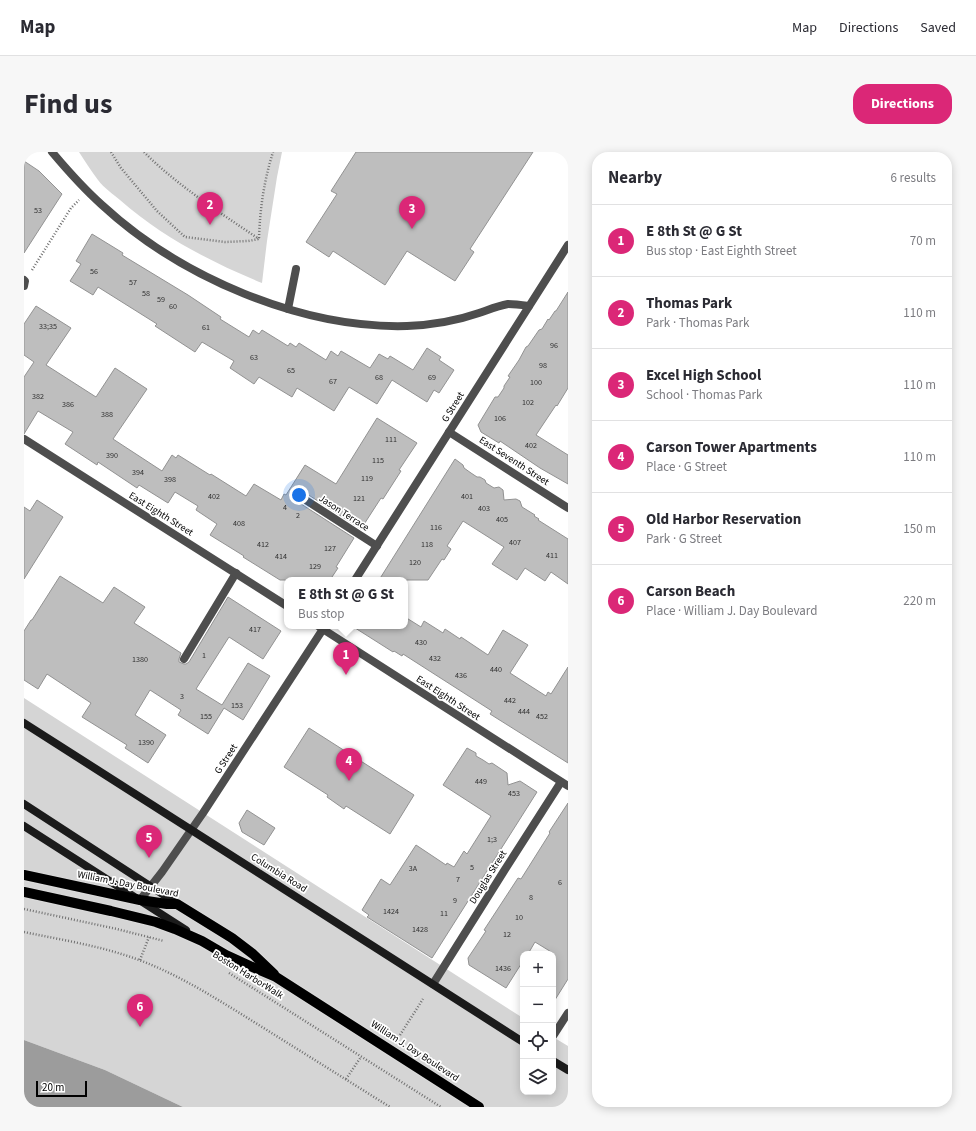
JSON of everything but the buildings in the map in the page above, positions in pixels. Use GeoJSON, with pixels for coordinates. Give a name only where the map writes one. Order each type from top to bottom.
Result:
{"type":"FeatureCollection","features":[{"type":"Feature","properties":{"kind":"main road","name":"Columbia Road"},"geometry":{"type":"LineString","coordinates":[[24,722],[520,1040]]}},
{"type":"Feature","properties":{"kind":"main road"},"geometry":{"type":"LineString","coordinates":[[24,804],[177,904]]}},
{"type":"Feature","properties":{"kind":"main road"},"geometry":{"type":"LineString","coordinates":[[24,826],[202,941]]}},
{"type":"Feature","properties":{"kind":"main road","name":"William J. Day Boulevard"},"geometry":{"type":"LineString","coordinates":[[24,875],[140,900],[177,904],[232,938],[276,977]]}},
{"type":"Feature","properties":{"kind":"main road","name":"William J. Day Boulevard"},"geometry":{"type":"LineString","coordinates":[[24,892],[156,922],[202,941],[226,955],[276,977],[479,1107]]}},
{"type":"Feature","properties":{"kind":"main road"},"geometry":{"type":"LineString","coordinates":[[556,1063],[568,1070]]}},
{"type":"Feature","properties":{"kind":"street"},"geometry":{"type":"LineString","coordinates":[[52,152],[102,206],[154,246],[178,261],[237,291],[288,309],[352,324],[410,326],[447,322],[509,304],[529,306]]}},
{"type":"Feature","properties":{"kind":"street","name":"G Street"},"geometry":{"type":"LineString","coordinates":[[357,577],[568,245]]}},
{"type":"Feature","properties":{"kind":"street"},"geometry":{"type":"LineString","coordinates":[[288,309],[296,269]]}},
{"type":"Feature","properties":{"kind":"street","name":"East Seventh Street"},"geometry":{"type":"LineString","coordinates":[[449,432],[568,508]]}},
{"type":"Feature","properties":{"kind":"street","name":"East Eighth Street"},"geometry":{"type":"LineString","coordinates":[[24,439],[284,604]]}},
{"type":"Feature","properties":{"kind":"street","name":"Jason Terrace"},"geometry":{"type":"LineString","coordinates":[[301,497],[377,546]]}},
{"type":"Feature","properties":{"kind":"street"},"geometry":{"type":"LineString","coordinates":[[184,659],[236,573]]}},
{"type":"Feature","properties":{"kind":"street","name":"G Street"},"geometry":{"type":"LineString","coordinates":[[140,900],[192,830],[321,629]]}},
{"type":"Feature","properties":{"kind":"street","name":"East Eighth Street"},"geometry":{"type":"LineString","coordinates":[[325,629],[564,784]]}},
{"type":"Feature","properties":{"kind":"street","name":"Douglas Street"},"geometry":{"type":"LineString","coordinates":[[433,984],[504,871],[564,784]]}},
{"type":"Feature","properties":{"kind":"street"},"geometry":{"type":"LineString","coordinates":[[556,1031],[568,1013]]}},
{"type":"Feature","properties":{"kind":"path"},"geometry":{"type":"LineString","coordinates":[[111,152],[157,211],[185,237],[225,242],[248,241],[259,238]]}},
{"type":"Feature","properties":{"kind":"path"},"geometry":{"type":"LineString","coordinates":[[144,152],[197,196],[259,238]]}},
{"type":"Feature","properties":{"kind":"path"},"geometry":{"type":"LineString","coordinates":[[259,238],[263,190],[273,152]]}},
{"type":"Feature","properties":{"kind":"path"},"geometry":{"type":"LineString","coordinates":[[31,272],[71,208]]}},
{"type":"Feature","properties":{"kind":"path"},"geometry":{"type":"LineString","coordinates":[[24,909],[165,941]]}},
{"type":"Feature","properties":{"kind":"path"},"geometry":{"type":"LineString","coordinates":[[24,932],[100,948],[140,960],[174,976],[204,992],[312,1057],[390,1107]]}},
{"type":"Feature","properties":{"kind":"path"},"geometry":{"type":"LineString","coordinates":[[140,960],[149,937]]}},
{"type":"Feature","properties":{"kind":"path","name":"Boston HarborWalk"},"geometry":{"type":"LineString","coordinates":[[226,971],[441,1107]]}},
{"type":"Feature","properties":{"kind":"path"},"geometry":{"type":"LineString","coordinates":[[400,1035],[423,999]]}},
{"type":"Feature","properties":{"kind":"path"},"geometry":{"type":"LineString","coordinates":[[346,1079],[361,1057]]}},
{"type":"Feature","properties":{"kind":"shaded area"},"geometry":{"type":"Polygon","coordinates":[[[79,152],[282,152],[267,241],[262,283],[188,248],[153,226],[103,186],[79,152]]]}},
{"type":"Feature","properties":{"kind":"shaded area"},"geometry":{"type":"Polygon","coordinates":[[[24,698],[520,1016],[520,1095],[556,1095],[556,1039],[568,1046],[568,1107],[183,1107],[105,1070],[24,1040],[24,698]]]}},
{"type":"Feature","properties":{"kind":"shaded area"},"geometry":{"type":"Polygon","coordinates":[[[24,1040],[105,1070],[183,1107],[24,1107],[24,1040]]]}},
{"type":"Feature","properties":{"kind":"place","name":"Thomas Park"},"geometry":{"type":"Point","coordinates":[210,225]}},
{"type":"Feature","properties":{"kind":"place","name":"Excel High School"},"geometry":{"type":"Point","coordinates":[412,229]}},
{"type":"Feature","properties":{"kind":"place","name":"E 8th St @ G St"},"geometry":{"type":"Point","coordinates":[346,675]}},
{"type":"Feature","properties":{"kind":"place","name":"Carson Tower Apartments"},"geometry":{"type":"Point","coordinates":[349,781]}},
{"type":"Feature","properties":{"kind":"place","name":"Old Harbor Reservation"},"geometry":{"type":"Point","coordinates":[149,858]}},
{"type":"Feature","properties":{"kind":"place","name":"Carson Beach"},"geometry":{"type":"Point","coordinates":[140,1027]}}]}
